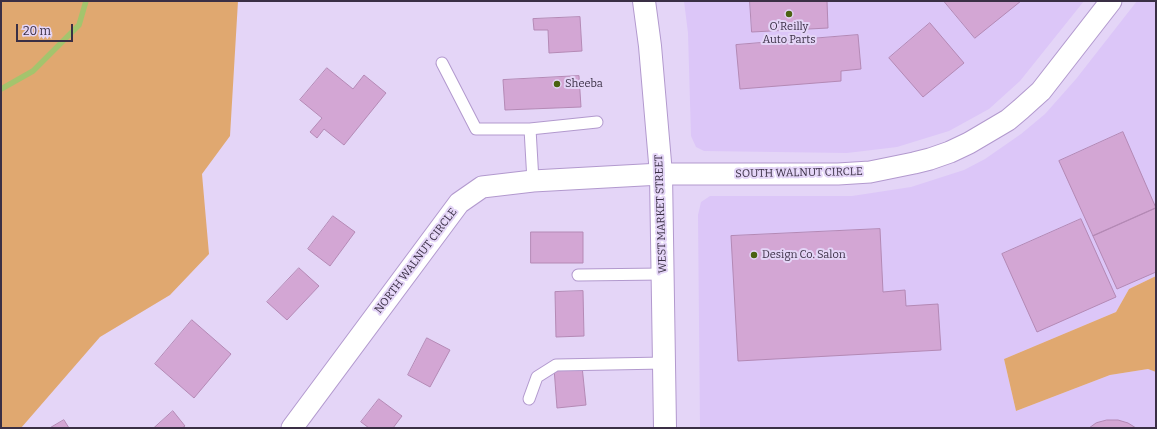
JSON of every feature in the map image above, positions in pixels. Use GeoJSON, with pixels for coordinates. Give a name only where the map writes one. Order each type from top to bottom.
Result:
{"type":"FeatureCollection","features":[{"type":"Feature","properties":{"kind":"main road","name":"WEST MARKET STREET"},"geometry":{"type":"LineString","coordinates":[[644,1],[650,46],[661,174],[665,428]]}},
{"type":"Feature","properties":{"kind":"street","name":"SOUTH WALNUT CIRCLE"},"geometry":{"type":"LineString","coordinates":[[661,174],[838,174],[870,172],[914,164],[950,152],[969,143],[1008,120],[1041,91],[1111,1]]}},
{"type":"Feature","properties":{"kind":"street","name":"NORTH WALNUT CIRCLE"},"geometry":{"type":"LineString","coordinates":[[292,428],[458,203],[482,187],[533,181],[661,174]]}},
{"type":"Feature","properties":{"kind":"lane"},"geometry":{"type":"LineString","coordinates":[[442,63],[476,129],[530,129],[597,122]]}},
{"type":"Feature","properties":{"kind":"lane"},"geometry":{"type":"LineString","coordinates":[[530,129],[533,181]]}},
{"type":"Feature","properties":{"kind":"lane"},"geometry":{"type":"LineString","coordinates":[[578,275],[663,274]]}},
{"type":"Feature","properties":{"kind":"lane"},"geometry":{"type":"LineString","coordinates":[[529,399],[537,376],[556,366],[664,363]]}},
{"type":"Feature","properties":{"kind":"shaded area"},"geometry":{"type":"Polygon","coordinates":[[[1,1],[238,1],[230,136],[202,174],[209,254],[170,295],[100,337],[21,428],[1,428],[1,1]]]}},
{"type":"Feature","properties":{"kind":"shaded area"},"geometry":{"type":"Polygon","coordinates":[[[684,1],[1084,1],[1020,81],[989,109],[949,131],[897,147],[847,153],[704,151],[696,147],[691,136],[688,33],[684,1]]]}},
{"type":"Feature","properties":{"kind":"shaded area"},"geometry":{"type":"Polygon","coordinates":[[[1137,1],[1156,1],[1156,276],[1129,289],[1116,312],[1004,359],[1016,411],[1110,375],[1148,369],[1156,372],[1156,428],[700,428],[698,215],[701,202],[710,196],[852,196],[911,187],[964,170],[985,159],[1021,134],[1045,114],[1076,79],[1137,1]]]}},
{"type":"Feature","properties":{"kind":"shaded area"},"geometry":{"type":"Polygon","coordinates":[[[1156,276],[1156,372],[1148,369],[1110,375],[1016,411],[1004,359],[1116,312],[1129,289],[1156,276]]]}},
{"type":"Feature","properties":{"kind":"building","name":"O'Reilly Auto Parts"},"geometry":{"type":"Polygon","coordinates":[[[750,1],[827,1],[828,28],[752,32],[750,1]]]}},
{"type":"Feature","properties":{"kind":"building"},"geometry":{"type":"Polygon","coordinates":[[[944,1],[1021,1],[975,38],[944,1]]]}},
{"type":"Feature","properties":{"kind":"building"},"geometry":{"type":"Polygon","coordinates":[[[580,17],[582,51],[549,53],[548,30],[534,30],[533,19],[580,17]]]}},
{"type":"Feature","properties":{"kind":"building"},"geometry":{"type":"Polygon","coordinates":[[[930,23],[964,63],[923,97],[889,58],[930,23]]]}},
{"type":"Feature","properties":{"kind":"building"},"geometry":{"type":"Polygon","coordinates":[[[858,35],[861,69],[841,71],[841,81],[740,89],[736,45],[858,35]]]}},
{"type":"Feature","properties":{"kind":"building"},"geometry":{"type":"Polygon","coordinates":[[[327,68],[353,89],[364,75],[386,93],[344,145],[324,129],[317,138],[310,132],[322,118],[300,100],[327,68]]]}},
{"type":"Feature","properties":{"kind":"building"},"geometry":{"type":"Polygon","coordinates":[[[579,76],[581,107],[505,110],[503,80],[579,76]]]}},
{"type":"Feature","properties":{"kind":"building"},"geometry":{"type":"Polygon","coordinates":[[[1123,132],[1156,208],[1093,236],[1059,161],[1123,132]]]}},
{"type":"Feature","properties":{"kind":"building"},"geometry":{"type":"Polygon","coordinates":[[[1156,208],[1156,272],[1117,289],[1093,236],[1156,208]]]}},
{"type":"Feature","properties":{"kind":"building"},"geometry":{"type":"Polygon","coordinates":[[[333,216],[355,232],[330,266],[308,249],[333,216]]]}},
{"type":"Feature","properties":{"kind":"building"},"geometry":{"type":"Polygon","coordinates":[[[1081,219],[1116,297],[1037,332],[1002,254],[1081,219]]]}},
{"type":"Feature","properties":{"kind":"building"},"geometry":{"type":"Polygon","coordinates":[[[880,229],[883,292],[905,290],[906,306],[938,304],[941,350],[738,361],[731,236],[880,229]]]}},
{"type":"Feature","properties":{"kind":"building"},"geometry":{"type":"Polygon","coordinates":[[[531,232],[583,232],[583,263],[531,263],[531,232]]]}},
{"type":"Feature","properties":{"kind":"building"},"geometry":{"type":"Polygon","coordinates":[[[299,268],[319,286],[287,320],[267,302],[299,268]]]}},
{"type":"Feature","properties":{"kind":"building"},"geometry":{"type":"Polygon","coordinates":[[[583,291],[584,336],[556,337],[555,292],[583,291]]]}},
{"type":"Feature","properties":{"kind":"building"},"geometry":{"type":"Polygon","coordinates":[[[192,320],[231,354],[194,398],[155,364],[192,320]]]}},
{"type":"Feature","properties":{"kind":"building"},"geometry":{"type":"Polygon","coordinates":[[[427,338],[450,350],[430,387],[408,375],[427,338]]]}},
{"type":"Feature","properties":{"kind":"building"},"geometry":{"type":"Polygon","coordinates":[[[582,366],[586,405],[557,408],[554,368],[582,366]]]}},
{"type":"Feature","properties":{"kind":"building"},"geometry":{"type":"Polygon","coordinates":[[[379,399],[402,416],[393,428],[369,428],[361,422],[379,399]]]}},
{"type":"Feature","properties":{"kind":"building"},"geometry":{"type":"Polygon","coordinates":[[[173,411],[185,426],[182,428],[154,428],[173,411]]]}},
{"type":"Feature","properties":{"kind":"building"},"geometry":{"type":"Polygon","coordinates":[[[64,420],[69,428],[50,428],[64,420]]]}},
{"type":"Feature","properties":{"kind":"building"},"geometry":{"type":"Polygon","coordinates":[[[1107,420],[1118,420],[1128,423],[1136,428],[1089,428],[1096,423],[1107,420]]]}},
{"type":"Feature","properties":{"kind":"waterway"},"geometry":{"type":"LineString","coordinates":[[1,89],[33,71],[79,25],[86,1]]}},
{"type":"Feature","properties":{"kind":"place","name":"O'Reilly Auto Parts"},"geometry":{"type":"Point","coordinates":[789,14]}},
{"type":"Feature","properties":{"kind":"place","name":"Sheeba"},"geometry":{"type":"Point","coordinates":[557,84]}},
{"type":"Feature","properties":{"kind":"place","name":"Design Co. Salon"},"geometry":{"type":"Point","coordinates":[754,255]}}]}
